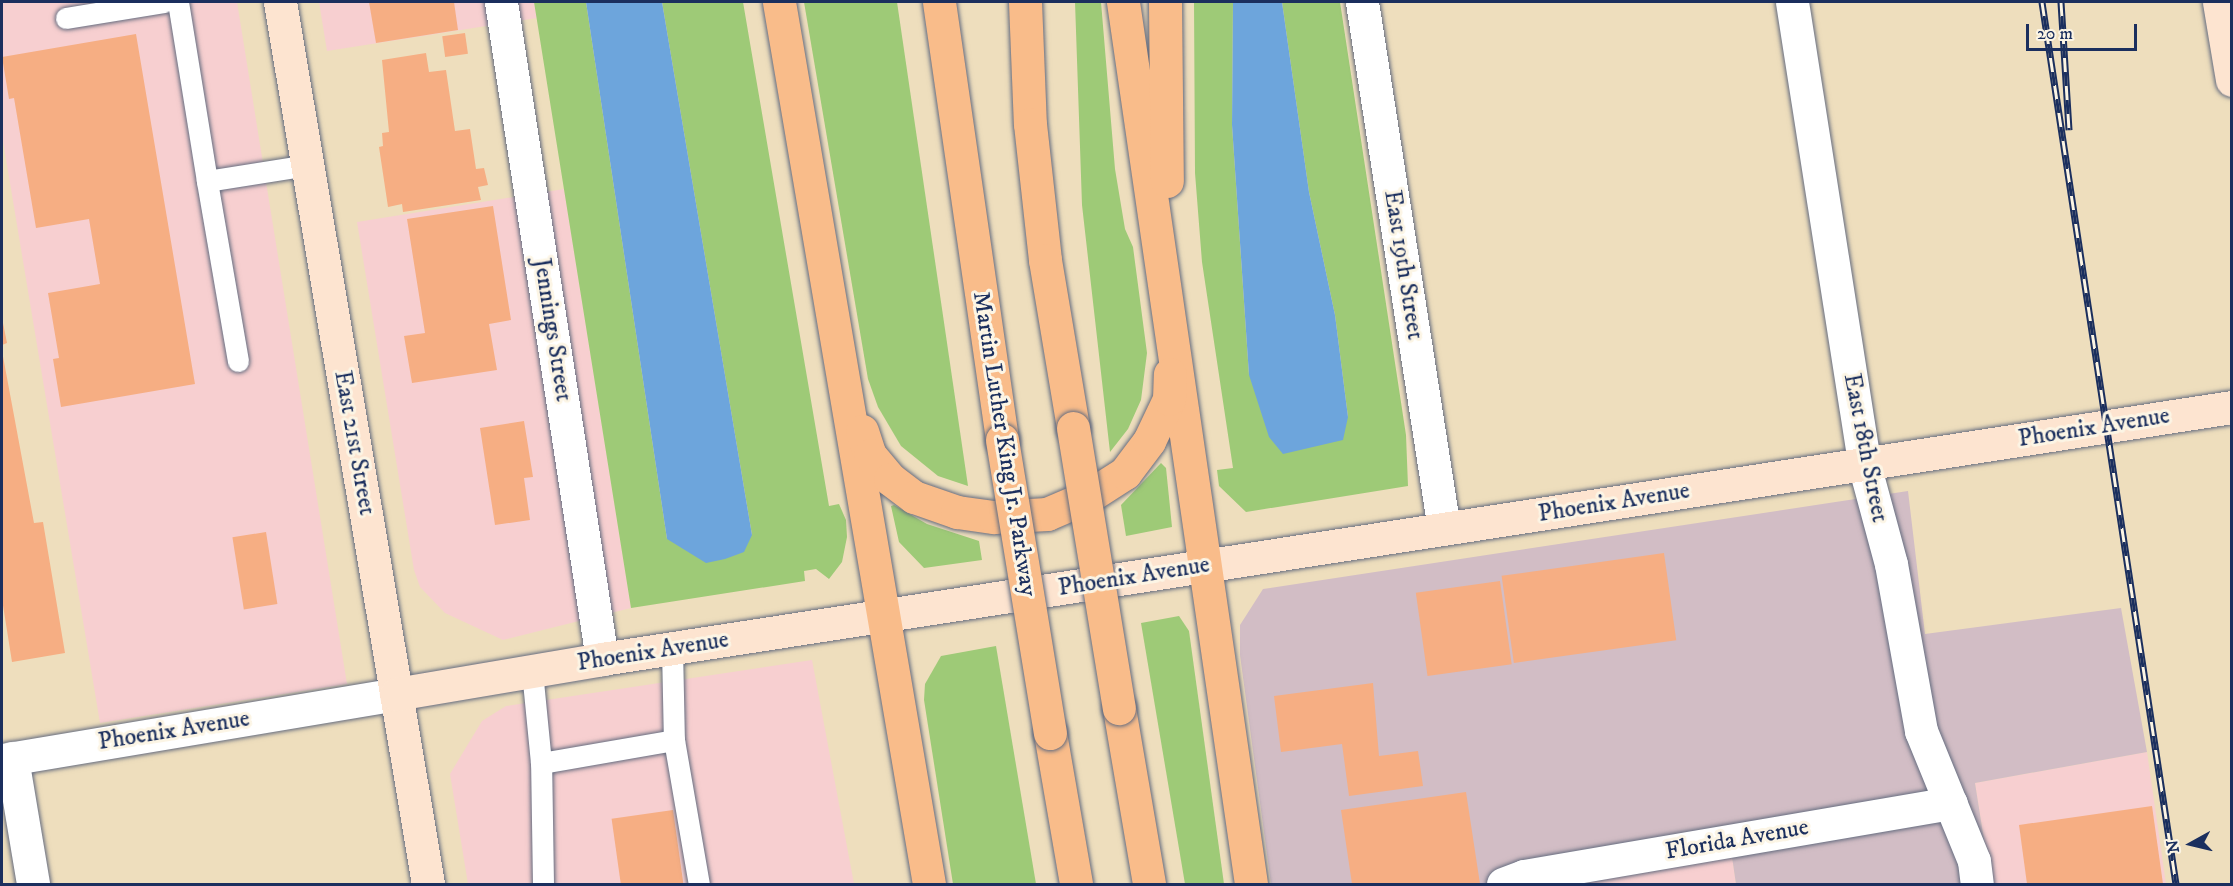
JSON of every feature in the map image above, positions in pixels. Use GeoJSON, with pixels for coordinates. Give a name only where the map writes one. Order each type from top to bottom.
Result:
{"type":"FeatureCollection","features":[{"type":"Feature","properties":{"kind":"highway"},"geometry":{"type":"LineString","coordinates":[[779,2],[929,885]]}},
{"type":"Feature","properties":{"kind":"highway","name":"Martin Luther King Jr. Parkway"},"geometry":{"type":"LineString","coordinates":[[939,2],[1002,440],[1076,885]]}},
{"type":"Feature","properties":{"kind":"highway"},"geometry":{"type":"LineString","coordinates":[[1025,2],[1029,124],[1045,260],[1149,885]]}},
{"type":"Feature","properties":{"kind":"highway"},"geometry":{"type":"LineString","coordinates":[[1124,2],[1172,340],[1208,566],[1251,885]]}},
{"type":"Feature","properties":{"kind":"highway"},"geometry":{"type":"LineString","coordinates":[[842,373],[870,455],[890,479],[914,497],[957,512],[994,517],[1047,514],[1089,496],[1125,473],[1149,441],[1169,399],[1172,340],[1165,2]]}},
{"type":"Feature","properties":{"kind":"street","name":"East 21st Street"},"geometry":{"type":"LineString","coordinates":[[280,2],[428,885]]}},
{"type":"Feature","properties":{"kind":"street","name":"Jennings Street"},"geometry":{"type":"LineString","coordinates":[[501,2],[602,659]]}},
{"type":"Feature","properties":{"kind":"street","name":"East 19th Street"},"geometry":{"type":"LineString","coordinates":[[1362,2],[1444,529]]}},
{"type":"Feature","properties":{"kind":"street","name":"East 18th Street"},"geometry":{"type":"LineString","coordinates":[[1792,2],[1864,464],[1891,564],[1921,731],[1974,861],[1977,885]]}},
{"type":"Feature","properties":{"kind":"street"},"geometry":{"type":"LineString","coordinates":[[2220,2],[2232,80]]}},
{"type":"Feature","properties":{"kind":"street","name":"Phoenix Avenue"},"geometry":{"type":"LineString","coordinates":[[7,759],[602,659],[2232,407]]}},
{"type":"Feature","properties":{"kind":"street"},"geometry":{"type":"LineString","coordinates":[[7,759],[33,885]]}},
{"type":"Feature","properties":{"kind":"street","name":"Florida Avenue"},"geometry":{"type":"LineString","coordinates":[[1514,880],[1951,804]]}},
{"type":"Feature","properties":{"kind":"lane"},"geometry":{"type":"LineString","coordinates":[[66,18],[164,2]]}},
{"type":"Feature","properties":{"kind":"lane"},"geometry":{"type":"LineString","coordinates":[[178,2],[238,361]]}},
{"type":"Feature","properties":{"kind":"lane"},"geometry":{"type":"LineString","coordinates":[[207,181],[308,165]]}},
{"type":"Feature","properties":{"kind":"lane"},"geometry":{"type":"LineString","coordinates":[[672,648],[674,740],[699,885]]}},
{"type":"Feature","properties":{"kind":"lane"},"geometry":{"type":"LineString","coordinates":[[532,671],[541,763],[543,885]]}},
{"type":"Feature","properties":{"kind":"lane"},"geometry":{"type":"LineString","coordinates":[[541,763],[674,740]]}},
{"type":"Feature","properties":{"kind":"shaded area"},"geometry":{"type":"Polygon","coordinates":[[[2,2],[237,2],[347,684],[100,723],[2,135],[2,2]]]}},
{"type":"Feature","properties":{"kind":"shaded area"},"geometry":{"type":"Polygon","coordinates":[[[319,2],[534,2],[537,18],[327,51],[319,2]]]}},
{"type":"Feature","properties":{"kind":"shaded area"},"geometry":{"type":"Polygon","coordinates":[[[564,189],[631,608],[503,640],[445,613],[420,587],[414,570],[357,222],[564,189]]]}},
{"type":"Feature","properties":{"kind":"shaded area"},"geometry":{"type":"Polygon","coordinates":[[[1908,491],[1925,634],[2121,608],[2147,752],[1975,783],[1991,884],[1736,884],[1732,857],[1577,884],[1271,884],[1240,655],[1240,625],[1263,589],[1908,491]]]}},
{"type":"Feature","properties":{"kind":"shaded area"},"geometry":{"type":"Polygon","coordinates":[[[812,660],[854,884],[468,884],[450,774],[482,721],[506,706],[812,660]]]}},
{"type":"Feature","properties":{"kind":"shaded area"},"geometry":{"type":"Polygon","coordinates":[[[2147,752],[2166,884],[1991,884],[1975,783],[2147,752]]]}},
{"type":"Feature","properties":{"kind":"shaded area"},"geometry":{"type":"Polygon","coordinates":[[[1732,856],[1736,884],[1577,884],[1577,882],[1732,856]]]}},
{"type":"Feature","properties":{"kind":"green space"},"geometry":{"type":"Polygon","coordinates":[[[534,2],[586,2],[667,539],[752,535],[662,2],[743,2],[829,506],[839,504],[846,520],[847,537],[842,562],[829,579],[816,569],[804,571],[805,581],[631,608],[534,2]]]}},
{"type":"Feature","properties":{"kind":"green space"},"geometry":{"type":"Polygon","coordinates":[[[804,2],[897,2],[968,486],[938,476],[901,446],[878,407],[868,379],[804,2]]]}},
{"type":"Feature","properties":{"kind":"green space"},"geometry":{"type":"Polygon","coordinates":[[[1075,2],[1101,2],[1115,169],[1125,229],[1133,247],[1147,353],[1141,400],[1128,429],[1110,452],[1082,205],[1075,2]]]}},
{"type":"Feature","properties":{"kind":"green space"},"geometry":{"type":"Polygon","coordinates":[[[1194,2],[1233,2],[1232,125],[1249,375],[1348,417],[1335,315],[1309,192],[1282,2],[1340,2],[1406,435],[1408,486],[1246,512],[1219,486],[1217,470],[1233,468],[1202,262],[1195,173],[1194,2]]]}},
{"type":"Feature","properties":{"kind":"green space"},"geometry":{"type":"Polygon","coordinates":[[[1161,463],[1166,468],[1172,527],[1126,536],[1121,505],[1161,463]]]}},
{"type":"Feature","properties":{"kind":"green space"},"geometry":{"type":"Polygon","coordinates":[[[894,505],[927,524],[979,541],[982,560],[924,568],[899,542],[891,506],[894,505]]]}},
{"type":"Feature","properties":{"kind":"green space"},"geometry":{"type":"Polygon","coordinates":[[[1179,616],[1189,631],[1224,884],[1185,884],[1141,623],[1179,616]]]}},
{"type":"Feature","properties":{"kind":"green space"},"geometry":{"type":"Polygon","coordinates":[[[996,646],[1036,884],[953,884],[924,700],[925,684],[941,656],[996,646]]]}},
{"type":"Feature","properties":{"kind":"water"},"geometry":{"type":"Polygon","coordinates":[[[586,2],[662,2],[752,535],[744,552],[725,559],[706,563],[667,539],[586,2]]]}},
{"type":"Feature","properties":{"kind":"water"},"geometry":{"type":"Polygon","coordinates":[[[1233,2],[1282,2],[1309,192],[1335,315],[1348,417],[1343,440],[1283,454],[1269,437],[1249,375],[1232,125],[1233,2]]]}},
{"type":"Feature","properties":{"kind":"building"},"geometry":{"type":"Polygon","coordinates":[[[369,2],[454,2],[458,30],[376,43],[369,2]]]}},
{"type":"Feature","properties":{"kind":"building"},"geometry":{"type":"Polygon","coordinates":[[[465,33],[468,54],[445,57],[442,36],[465,33]]]}},
{"type":"Feature","properties":{"kind":"building"},"geometry":{"type":"Polygon","coordinates":[[[136,34],[195,384],[61,407],[53,359],[59,358],[48,293],[100,284],[89,219],[36,228],[14,98],[9,99],[2,57],[136,34]]]}},
{"type":"Feature","properties":{"kind":"building"},"geometry":{"type":"Polygon","coordinates":[[[426,53],[429,72],[446,70],[455,131],[470,129],[476,169],[484,168],[488,185],[478,187],[481,200],[403,212],[402,204],[388,207],[379,147],[383,146],[382,133],[389,132],[382,60],[426,53]]]}},
{"type":"Feature","properties":{"kind":"building"},"geometry":{"type":"Polygon","coordinates":[[[493,206],[511,320],[489,324],[497,370],[412,383],[404,336],[425,333],[407,219],[493,206]]]}},
{"type":"Feature","properties":{"kind":"building"},"geometry":{"type":"Polygon","coordinates":[[[2,318],[7,343],[2,345],[2,318]]]}},
{"type":"Feature","properties":{"kind":"building"},"geometry":{"type":"Polygon","coordinates":[[[2,351],[34,523],[43,522],[65,653],[12,662],[2,599],[2,351]]]}},
{"type":"Feature","properties":{"kind":"building"},"geometry":{"type":"Polygon","coordinates":[[[524,421],[533,477],[524,478],[530,520],[495,525],[480,428],[524,421]]]}},
{"type":"Feature","properties":{"kind":"building"},"geometry":{"type":"Polygon","coordinates":[[[266,532],[277,604],[244,609],[232,537],[266,532]]]}},
{"type":"Feature","properties":{"kind":"building"},"geometry":{"type":"Polygon","coordinates":[[[1664,553],[1676,640],[1514,663],[1502,576],[1664,553]]]}},
{"type":"Feature","properties":{"kind":"building"},"geometry":{"type":"Polygon","coordinates":[[[1500,581],[1512,664],[1428,676],[1416,593],[1500,581]]]}},
{"type":"Feature","properties":{"kind":"building"},"geometry":{"type":"Polygon","coordinates":[[[1373,683],[1379,756],[1418,751],[1423,786],[1349,796],[1342,744],[1281,752],[1274,696],[1373,683]]]}},
{"type":"Feature","properties":{"kind":"building"},"geometry":{"type":"Polygon","coordinates":[[[1466,792],[1480,884],[1352,884],[1341,810],[1466,792]]]}},
{"type":"Feature","properties":{"kind":"building"},"geometry":{"type":"Polygon","coordinates":[[[2152,806],[2163,884],[2027,884],[2019,825],[2152,806]]]}},
{"type":"Feature","properties":{"kind":"building"},"geometry":{"type":"Polygon","coordinates":[[[673,810],[683,884],[621,884],[612,819],[673,810]]]}},
{"type":"Feature","properties":{"kind":"railway"},"geometry":{"type":"LineString","coordinates":[[2042,2],[2176,884]]}},
{"type":"Feature","properties":{"kind":"railway"},"geometry":{"type":"LineString","coordinates":[[2061,2],[2069,130]]}}]}
